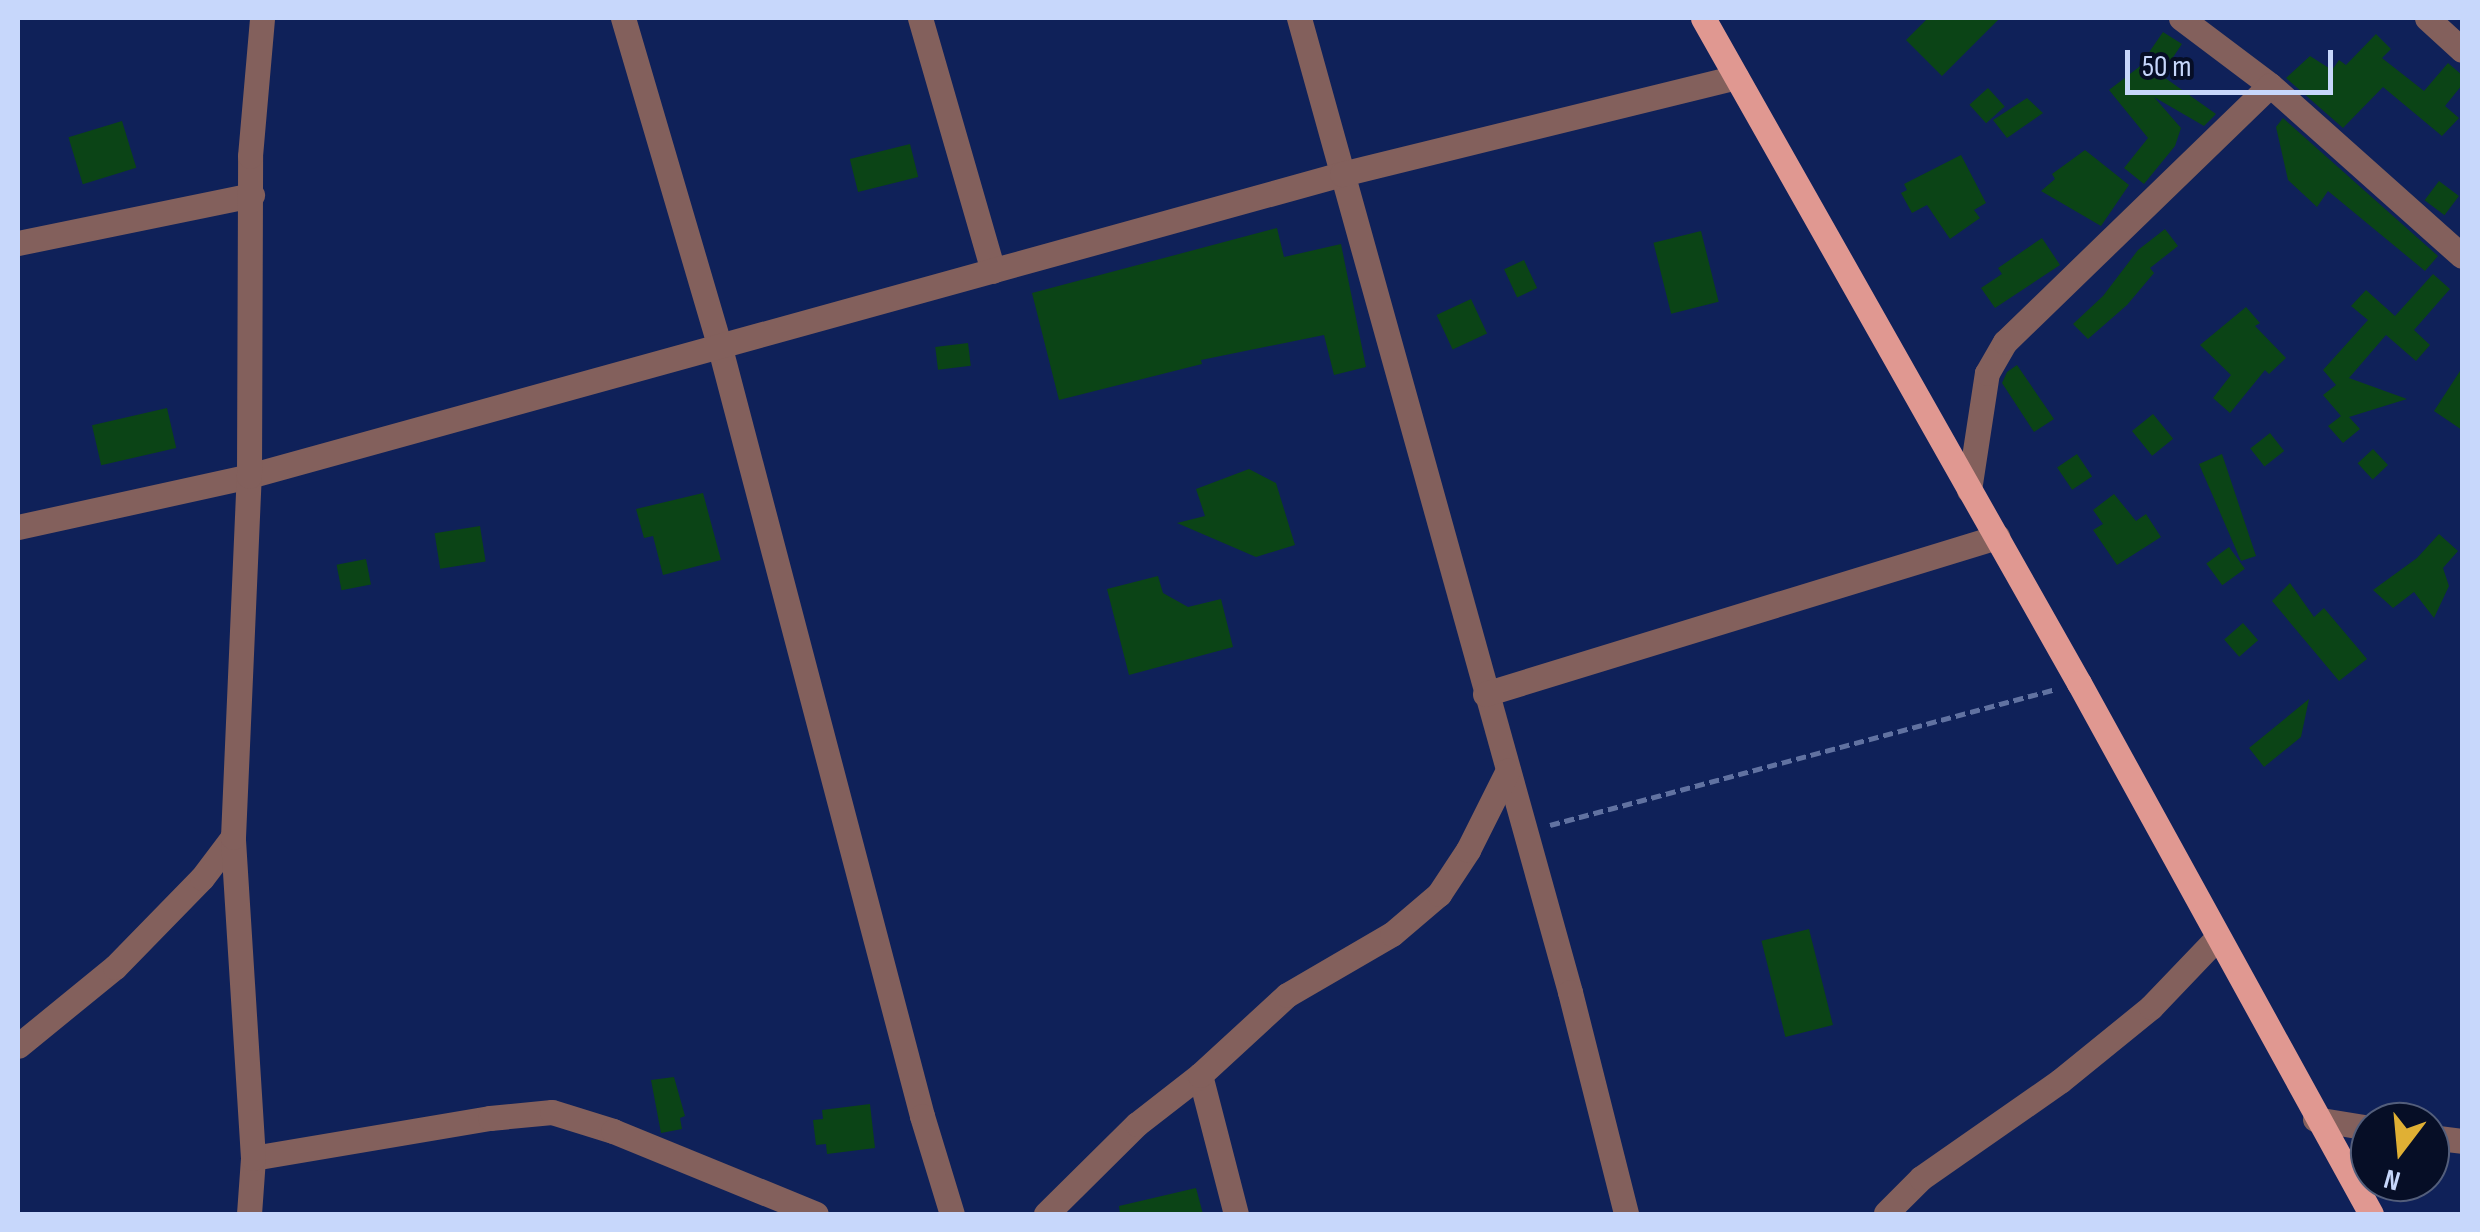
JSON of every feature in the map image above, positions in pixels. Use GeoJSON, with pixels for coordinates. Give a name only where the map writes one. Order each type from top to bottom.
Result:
{"type":"FeatureCollection","features":[{"type":"Feature","properties":{"kind":"main road"},"geometry":{"type":"LineString","coordinates":[[1703,18],[2079,683],[2371,1214]]}},
{"type":"Feature","properties":{"kind":"street"},"geometry":{"type":"LineString","coordinates":[[249,1214],[252,1158],[234,836],[250,476],[250,156],[262,18]]}},
{"type":"Feature","properties":{"kind":"street"},"geometry":{"type":"LineString","coordinates":[[624,18],[720,348],[922,1116],[952,1214]]}},
{"type":"Feature","properties":{"kind":"street"},"geometry":{"type":"LineString","coordinates":[[920,18],[993,271]]}},
{"type":"Feature","properties":{"kind":"street"},"geometry":{"type":"LineString","coordinates":[[1300,18],[1570,992],[1626,1214]]}},
{"type":"Feature","properties":{"kind":"street"},"geometry":{"type":"LineString","coordinates":[[2181,18],[2270,85],[2462,256]]}},
{"type":"Feature","properties":{"kind":"street"},"geometry":{"type":"LineString","coordinates":[[2427,18],[2462,50]]}},
{"type":"Feature","properties":{"kind":"street"},"geometry":{"type":"LineString","coordinates":[[18,527],[250,476],[1342,174],[1736,77]]}},
{"type":"Feature","properties":{"kind":"street"},"geometry":{"type":"LineString","coordinates":[[1969,490],[1987,374],[2005,342],[2270,85]]}},
{"type":"Feature","properties":{"kind":"street"},"geometry":{"type":"LineString","coordinates":[[18,244],[252,196]]}},
{"type":"Feature","properties":{"kind":"street"},"geometry":{"type":"LineString","coordinates":[[1485,694],[1997,537]]}},
{"type":"Feature","properties":{"kind":"street"},"geometry":{"type":"LineString","coordinates":[[1046,1214],[1136,1124],[1200,1075],[1287,995],[1392,934],[1439,894],[1468,850],[1508,770]]}},
{"type":"Feature","properties":{"kind":"street"},"geometry":{"type":"LineString","coordinates":[[18,1046],[116,968],[202,878],[234,836]]}},
{"type":"Feature","properties":{"kind":"street"},"geometry":{"type":"LineString","coordinates":[[1886,1213],[1921,1178],[2060,1080],[2151,1007],[2217,938]]}},
{"type":"Feature","properties":{"kind":"street"},"geometry":{"type":"LineString","coordinates":[[1200,1075],[1236,1214]]}},
{"type":"Feature","properties":{"kind":"street"},"geometry":{"type":"LineString","coordinates":[[252,1158],[490,1118],[552,1112],[613,1130],[816,1214]]}},
{"type":"Feature","properties":{"kind":"street"},"geometry":{"type":"LineString","coordinates":[[2315,1118],[2350,1124]]}},
{"type":"Feature","properties":{"kind":"path"},"geometry":{"type":"LineString","coordinates":[[1525,837],[1566,817],[2079,683]]}},
{"type":"Feature","properties":{"kind":"building"},"geometry":{"type":"Polygon","coordinates":[[[1928,18],[2000,18],[1942,76],[1906,40],[1928,18]]]}},
{"type":"Feature","properties":{"kind":"building"},"geometry":{"type":"Polygon","coordinates":[[[2163,32],[2182,44],[2161,75],[2216,114],[2204,126],[2154,97],[2181,128],[2175,146],[2144,184],[2124,168],[2148,138],[2109,90],[2139,67],[2163,32]]]}},
{"type":"Feature","properties":{"kind":"building"},"geometry":{"type":"Polygon","coordinates":[[[2376,34],[2391,49],[2382,58],[2424,91],[2448,63],[2462,75],[2462,85],[2445,106],[2459,118],[2442,136],[2383,87],[2343,128],[2286,78],[2310,56],[2332,70],[2339,60],[2346,65],[2376,34]]]}},
{"type":"Feature","properties":{"kind":"building"},"geometry":{"type":"Polygon","coordinates":[[[1988,88],[2005,107],[1986,123],[1969,105],[1988,88]]]}},
{"type":"Feature","properties":{"kind":"building"},"geometry":{"type":"Polygon","coordinates":[[[2027,98],[2043,113],[2007,138],[1993,120],[2027,98]]]}},
{"type":"Feature","properties":{"kind":"building"},"geometry":{"type":"Polygon","coordinates":[[[2283,118],[2438,256],[2425,271],[2328,191],[2317,207],[2288,180],[2276,127],[2283,118]]]}},
{"type":"Feature","properties":{"kind":"building"},"geometry":{"type":"Polygon","coordinates":[[[122,121],[136,168],[83,184],[68,137],[122,121]]]}},
{"type":"Feature","properties":{"kind":"building"},"geometry":{"type":"Polygon","coordinates":[[[910,144],[918,177],[858,192],[850,159],[910,144]]]}},
{"type":"Feature","properties":{"kind":"building"},"geometry":{"type":"Polygon","coordinates":[[[2085,150],[2129,185],[2101,226],[2041,191],[2055,179],[2052,174],[2085,150]]]}},
{"type":"Feature","properties":{"kind":"building"},"geometry":{"type":"Polygon","coordinates":[[[1961,155],[1986,203],[1974,210],[1980,218],[1950,239],[1927,205],[1912,213],[1901,193],[1907,190],[1904,184],[1961,155]]]}},
{"type":"Feature","properties":{"kind":"building"},"geometry":{"type":"Polygon","coordinates":[[[2439,181],[2459,196],[2445,215],[2425,200],[2439,181]]]}},
{"type":"Feature","properties":{"kind":"building"},"geometry":{"type":"Polygon","coordinates":[[[1277,228],[1284,257],[1341,244],[1366,367],[1334,375],[1324,335],[1201,360],[1202,364],[1059,400],[1032,293],[1277,228]]]}},
{"type":"Feature","properties":{"kind":"building"},"geometry":{"type":"Polygon","coordinates":[[[2165,229],[2178,246],[2150,268],[2154,273],[2127,305],[2088,339],[2073,324],[2103,296],[2138,250],[2165,229]]]}},
{"type":"Feature","properties":{"kind":"building"},"geometry":{"type":"Polygon","coordinates":[[[1701,231],[1719,302],[1671,314],[1653,243],[1701,231]]]}},
{"type":"Feature","properties":{"kind":"building"},"geometry":{"type":"Polygon","coordinates":[[[2042,238],[2060,265],[1995,308],[1981,288],[2002,274],[1998,268],[2042,238]]]}},
{"type":"Feature","properties":{"kind":"building"},"geometry":{"type":"Polygon","coordinates":[[[1524,260],[1537,288],[1517,297],[1504,269],[1524,260]]]}},
{"type":"Feature","properties":{"kind":"building"},"geometry":{"type":"Polygon","coordinates":[[[2433,274],[2450,289],[2414,330],[2430,345],[2416,361],[2386,335],[2349,378],[2407,399],[2349,417],[2360,429],[2343,443],[2328,426],[2341,416],[2323,395],[2336,385],[2323,370],[2368,320],[2351,306],[2366,290],[2395,316],[2433,274]]]}},
{"type":"Feature","properties":{"kind":"building"},"geometry":{"type":"Polygon","coordinates":[[[1471,299],[1487,333],[1453,349],[1437,315],[1471,299]]]}},
{"type":"Feature","properties":{"kind":"building"},"geometry":{"type":"Polygon","coordinates":[[[2246,307],[2260,323],[2255,326],[2286,358],[2269,374],[2265,370],[2230,413],[2213,398],[2231,375],[2200,345],[2246,307]]]}},
{"type":"Feature","properties":{"kind":"building"},"geometry":{"type":"Polygon","coordinates":[[[968,343],[971,366],[938,370],[935,347],[968,343]]]}},
{"type":"Feature","properties":{"kind":"building"},"geometry":{"type":"Polygon","coordinates":[[[2017,365],[2054,419],[2034,432],[2002,383],[2007,372],[2017,365]]]}},
{"type":"Feature","properties":{"kind":"building"},"geometry":{"type":"Polygon","coordinates":[[[2462,368],[2462,430],[2434,411],[2462,368]]]}},
{"type":"Feature","properties":{"kind":"building"},"geometry":{"type":"Polygon","coordinates":[[[167,408],[176,448],[101,465],[92,425],[167,408]]]}},
{"type":"Feature","properties":{"kind":"building"},"geometry":{"type":"Polygon","coordinates":[[[2153,414],[2173,439],[2152,456],[2132,431],[2153,414]]]}},
{"type":"Feature","properties":{"kind":"building"},"geometry":{"type":"Polygon","coordinates":[[[2270,433],[2284,451],[2264,467],[2250,448],[2270,433]]]}},
{"type":"Feature","properties":{"kind":"building"},"geometry":{"type":"Polygon","coordinates":[[[2373,449],[2388,465],[2373,479],[2358,463],[2373,449]]]}},
{"type":"Feature","properties":{"kind":"building"},"geometry":{"type":"Polygon","coordinates":[[[2077,454],[2092,476],[2072,490],[2057,467],[2077,454]]]}},
{"type":"Feature","properties":{"kind":"building"},"geometry":{"type":"Polygon","coordinates":[[[2222,454],[2256,556],[2241,561],[2199,464],[2222,454]]]}},
{"type":"Feature","properties":{"kind":"building"},"geometry":{"type":"Polygon","coordinates":[[[1249,469],[1276,483],[1295,545],[1256,557],[1177,523],[1205,516],[1196,489],[1249,469]]]}},
{"type":"Feature","properties":{"kind":"building"},"geometry":{"type":"Polygon","coordinates":[[[703,493],[721,560],[663,575],[653,536],[644,538],[636,509],[703,493]]]}},
{"type":"Feature","properties":{"kind":"building"},"geometry":{"type":"Polygon","coordinates":[[[2114,494],[2136,521],[2146,514],[2161,537],[2117,565],[2093,530],[2103,524],[2093,510],[2114,494]]]}},
{"type":"Feature","properties":{"kind":"building"},"geometry":{"type":"Polygon","coordinates":[[[480,526],[486,562],[440,569],[435,533],[480,526]]]}},
{"type":"Feature","properties":{"kind":"building"},"geometry":{"type":"Polygon","coordinates":[[[2439,534],[2458,551],[2443,568],[2449,586],[2434,618],[2414,592],[2393,608],[2373,590],[2417,558],[2439,534]]]}},
{"type":"Feature","properties":{"kind":"building"},"geometry":{"type":"Polygon","coordinates":[[[2229,547],[2245,569],[2222,585],[2206,563],[2229,547]]]}},
{"type":"Feature","properties":{"kind":"building"},"geometry":{"type":"Polygon","coordinates":[[[366,559],[371,585],[342,590],[337,565],[366,559]]]}},
{"type":"Feature","properties":{"kind":"building"},"geometry":{"type":"Polygon","coordinates":[[[1158,576],[1163,593],[1188,607],[1221,599],[1233,647],[1129,675],[1107,589],[1158,576]]]}},
{"type":"Feature","properties":{"kind":"building"},"geometry":{"type":"Polygon","coordinates":[[[2290,583],[2314,617],[2324,608],[2367,659],[2339,681],[2272,601],[2290,583]]]}},
{"type":"Feature","properties":{"kind":"building"},"geometry":{"type":"Polygon","coordinates":[[[2243,623],[2258,640],[2239,657],[2224,639],[2243,623]]]}},
{"type":"Feature","properties":{"kind":"building"},"geometry":{"type":"Polygon","coordinates":[[[2309,699],[2301,737],[2264,767],[2249,748],[2309,699]]]}},
{"type":"Feature","properties":{"kind":"building"},"geometry":{"type":"Polygon","coordinates":[[[1809,929],[1833,1025],[1785,1037],[1761,941],[1809,929]]]}},
{"type":"Feature","properties":{"kind":"building"},"geometry":{"type":"Polygon","coordinates":[[[674,1077],[685,1116],[680,1118],[682,1129],[661,1133],[651,1080],[674,1077]]]}},
{"type":"Feature","properties":{"kind":"building"},"geometry":{"type":"Polygon","coordinates":[[[870,1104],[875,1148],[827,1154],[826,1144],[816,1145],[813,1120],[823,1119],[822,1110],[870,1104]]]}},
{"type":"Feature","properties":{"kind":"building"},"geometry":{"type":"Polygon","coordinates":[[[1196,1188],[1203,1214],[1120,1214],[1119,1206],[1196,1188]]]}}]}
